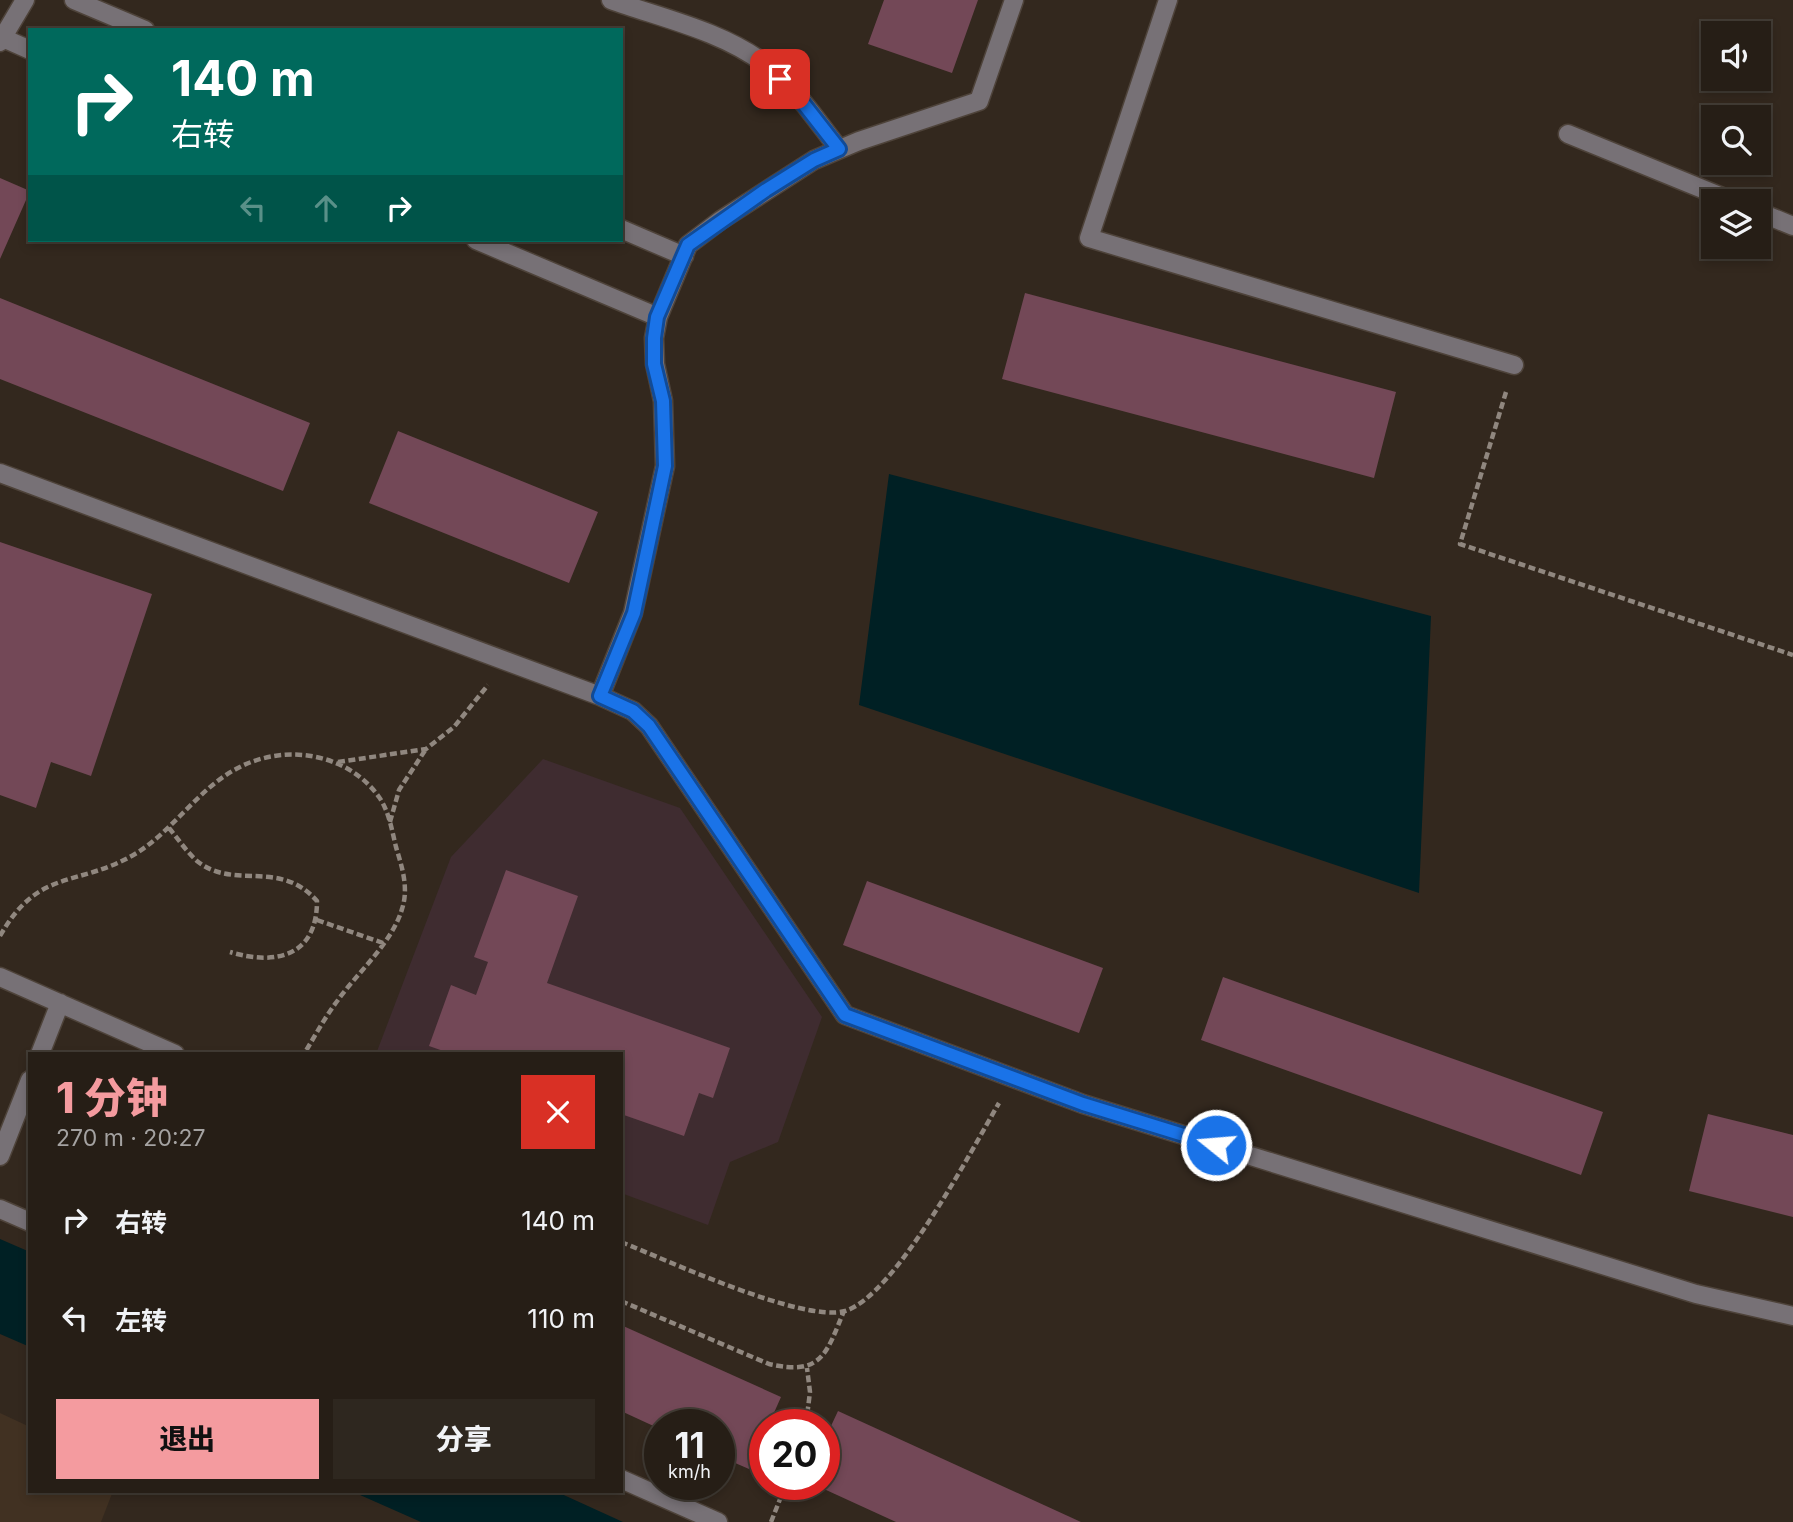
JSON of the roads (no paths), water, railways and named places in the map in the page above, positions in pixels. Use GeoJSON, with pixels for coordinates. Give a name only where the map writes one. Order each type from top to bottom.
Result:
{"type":"FeatureCollection","features":[{"type":"Feature","properties":{"kind":"lane"},"geometry":{"type":"LineString","coordinates":[[25,0],[1,40],[28,49]]}},
{"type":"Feature","properties":{"kind":"lane"},"geometry":{"type":"LineString","coordinates":[[74,0],[140,28]]}},
{"type":"Feature","properties":{"kind":"lane"},"geometry":{"type":"LineString","coordinates":[[611,0],[729,43],[764,64],[796,94],[839,149]]}},
{"type":"Feature","properties":{"kind":"lane"},"geometry":{"type":"LineString","coordinates":[[600,696],[634,613],[665,466],[663,401],[654,364],[657,317],[688,245],[721,220],[814,160],[979,101],[1014,0]]}},
{"type":"Feature","properties":{"kind":"lane"},"geometry":{"type":"LineString","coordinates":[[1168,0],[1089,238],[1514,365]]}},
{"type":"Feature","properties":{"kind":"lane"},"geometry":{"type":"LineString","coordinates":[[1568,134],[1703,189]]}},
{"type":"Feature","properties":{"kind":"lane"},"geometry":{"type":"LineString","coordinates":[[1771,217],[1793,226]]}},
{"type":"Feature","properties":{"kind":"lane"},"geometry":{"type":"LineString","coordinates":[[623,230],[684,256]]}},
{"type":"Feature","properties":{"kind":"lane"},"geometry":{"type":"LineString","coordinates":[[481,242],[657,317]]}},
{"type":"Feature","properties":{"kind":"lane"},"geometry":{"type":"LineString","coordinates":[[0,473],[600,696],[633,711],[649,726],[845,1015],[1083,1104],[1696,1294],[1793,1316]]}},
{"type":"Feature","properties":{"kind":"lane"},"geometry":{"type":"LineString","coordinates":[[0,977],[170,1052]]}},
{"type":"Feature","properties":{"kind":"lane"},"geometry":{"type":"LineString","coordinates":[[41,1052],[60,1003]]}},
{"type":"Feature","properties":{"kind":"lane"},"geometry":{"type":"LineString","coordinates":[[0,1156],[28,1085]]}},
{"type":"Feature","properties":{"kind":"lane"},"geometry":{"type":"LineString","coordinates":[[0,1209],[28,1221]]}},
{"type":"Feature","properties":{"kind":"lane"},"geometry":{"type":"LineString","coordinates":[[623,1480],[718,1522]]}},
{"type":"Feature","properties":{"kind":"water"},"geometry":{"type":"Polygon","coordinates":[[[889,474],[1431,616],[1419,893],[859,705],[889,474]]]}},
{"type":"Feature","properties":{"kind":"water"},"geometry":{"type":"Polygon","coordinates":[[[0,1239],[28,1251],[28,1346],[0,1334],[0,1239]]]}},
{"type":"Feature","properties":{"kind":"water"},"geometry":{"type":"Polygon","coordinates":[[[356,1493],[559,1493],[623,1522],[421,1522],[356,1493]]]}}]}
